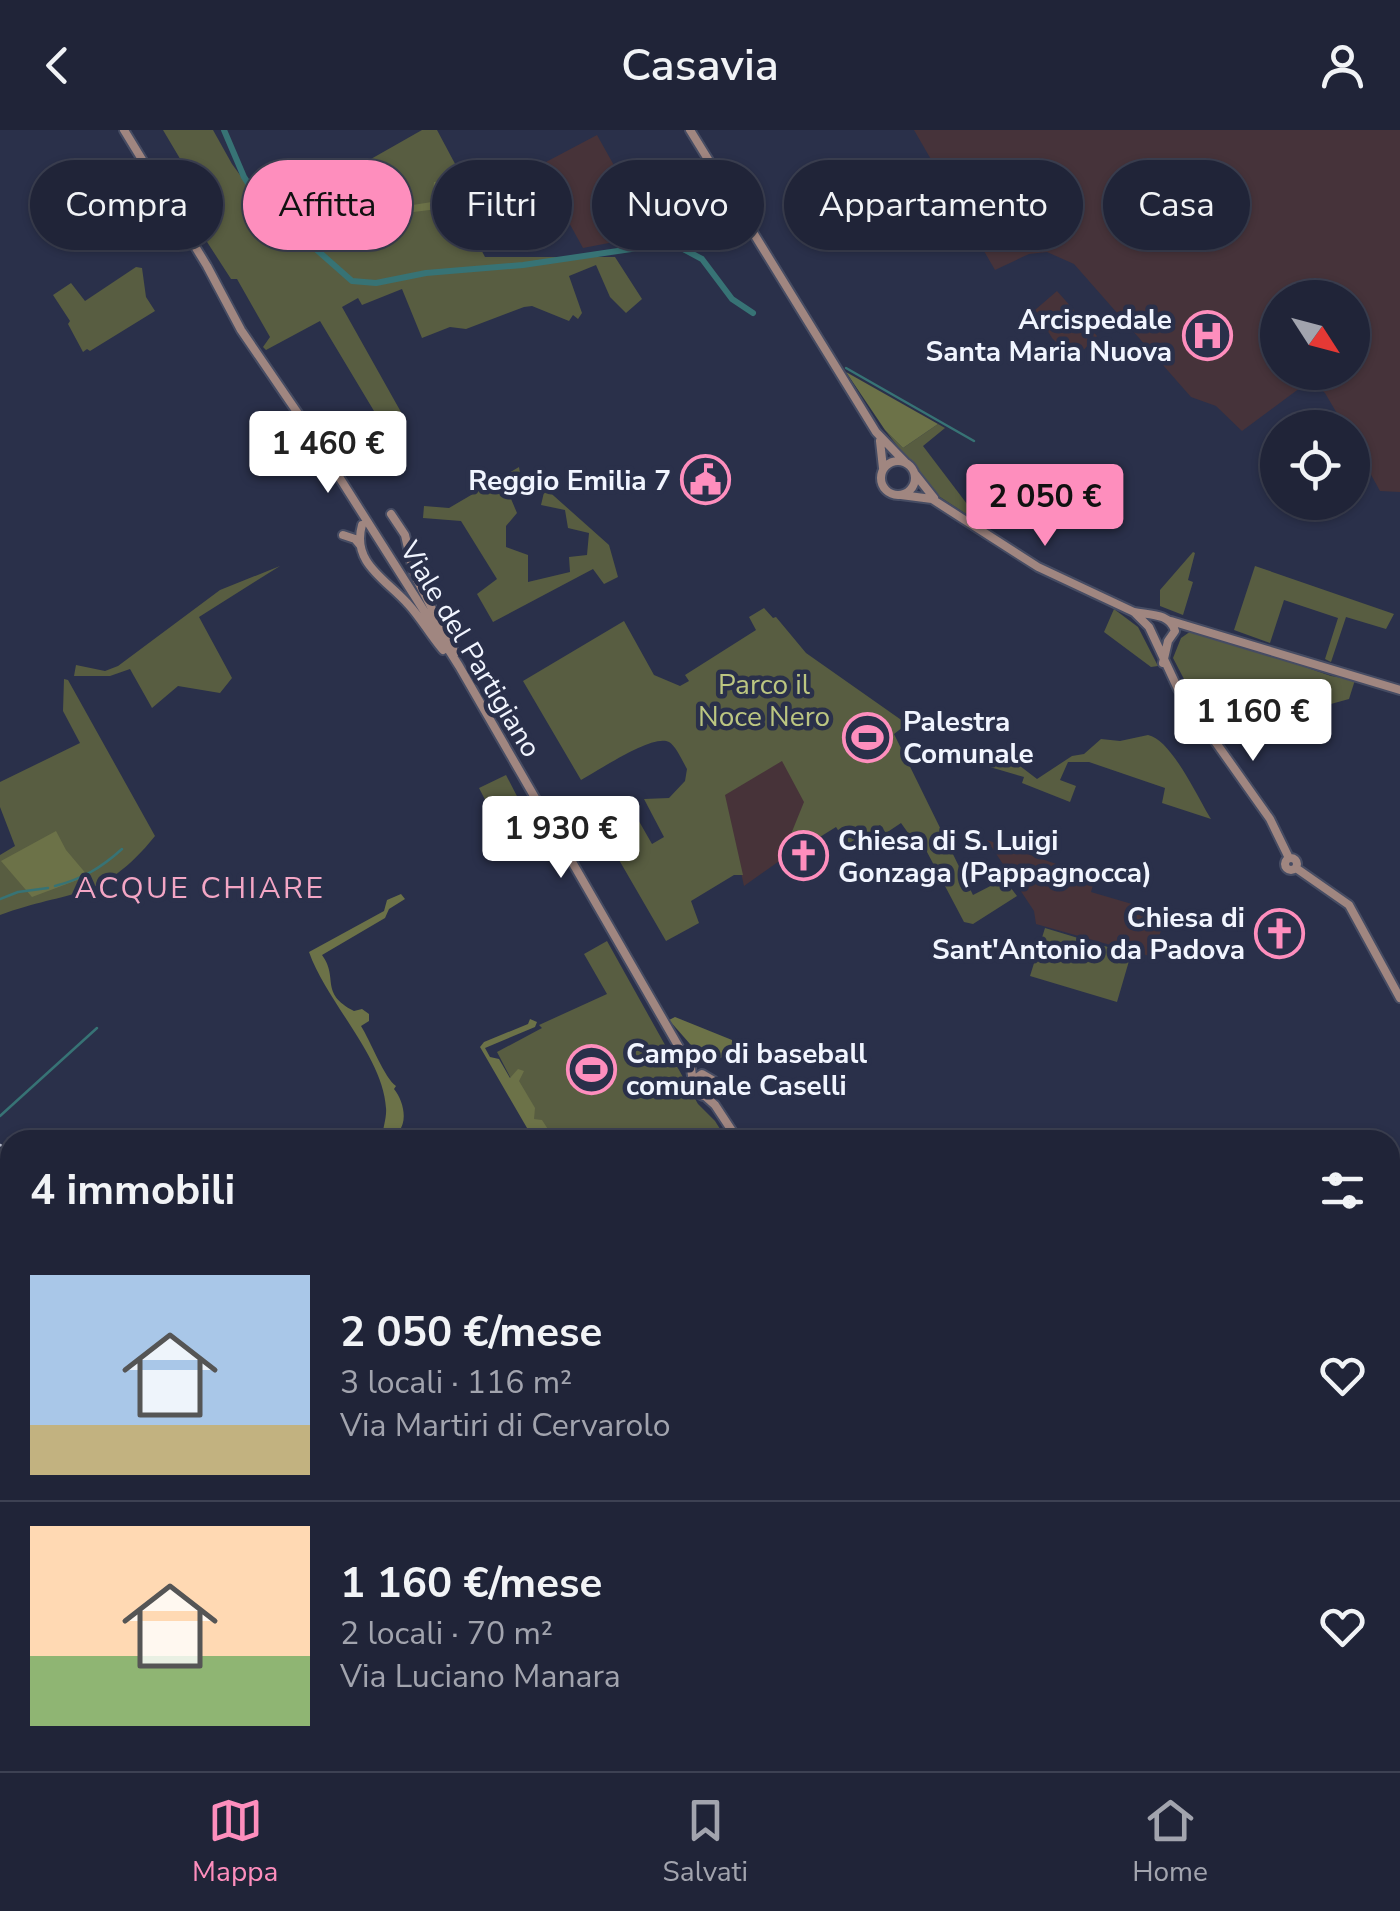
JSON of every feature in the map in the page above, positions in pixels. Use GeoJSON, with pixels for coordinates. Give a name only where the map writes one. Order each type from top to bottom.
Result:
{"type":"FeatureCollection","features":[{"type":"Feature","properties":{"kind":"street","name":"Viale del Partigiano"},"geometry":{"type":"LineString","coordinates":[[124,130],[241,330],[462,670],[697,1077]]}},
{"type":"Feature","properties":{"kind":"street"},"geometry":{"type":"LineString","coordinates":[[690,130],[876,432],[882,449],[883,488],[892,494],[919,495],[941,505],[1038,567],[1134,612],[1196,627],[1340,675],[1400,690]]}},
{"type":"Feature","properties":{"kind":"street"},"geometry":{"type":"LineString","coordinates":[[876,432],[941,505]]}},
{"type":"Feature","properties":{"kind":"street"},"geometry":{"type":"LineString","coordinates":[[884,468],[894,462],[905,462]]}},
{"type":"Feature","properties":{"kind":"street"},"geometry":{"type":"LineString","coordinates":[[901,494],[914,486],[915,474]]}},
{"type":"Feature","properties":{"kind":"street"},"geometry":{"type":"LineString","coordinates":[[391,514],[405,535],[414,574],[446,631],[462,670]]}},
{"type":"Feature","properties":{"kind":"street"},"geometry":{"type":"LineString","coordinates":[[360,546],[362,525]]}},
{"type":"Feature","properties":{"kind":"street"},"geometry":{"type":"LineString","coordinates":[[343,534],[354,539],[368,564],[408,603],[462,670]]}},
{"type":"Feature","properties":{"kind":"street"},"geometry":{"type":"LineString","coordinates":[[1134,612],[1149,627],[1164,663],[1193,711],[1270,820],[1289,858],[1285,862],[1287,868],[1296,868],[1349,905],[1400,998]]}},
{"type":"Feature","properties":{"kind":"street"},"geometry":{"type":"LineString","coordinates":[[1149,627],[1157,617]]}},
{"type":"Feature","properties":{"kind":"street"},"geometry":{"type":"LineString","coordinates":[[1164,663],[1176,630],[1172,621]]}},
{"type":"Feature","properties":{"kind":"street"},"geometry":{"type":"LineString","coordinates":[[1155,640],[1171,639],[1196,627]]}},
{"type":"Feature","properties":{"kind":"street"},"geometry":{"type":"LineString","coordinates":[[708,1094],[712,1078],[697,1077],[694,1091],[708,1094],[731,1130]]}},
{"type":"Feature","properties":{"kind":"shaded area","name":"Arcispedale Santa Maria Nuova"},"geometry":{"type":"Polygon","coordinates":[[[914,130],[1400,130],[1400,492],[1380,491],[1370,473],[1370,410],[1335,410],[1322,390],[1370,390],[1370,280],[1260,280],[1260,390],[1297,390],[1270,410],[1260,410],[1260,418],[1242,431],[1216,406],[1191,397],[1074,264],[1047,252],[1029,254],[995,270],[983,250],[1083,250],[1083,160],[931,160],[914,130]]]}},
{"type":"Feature","properties":{"kind":"shaded area"},"geometry":{"type":"Polygon","coordinates":[[[597,135],[611,160],[592,160],[592,246],[583,248],[572,228],[572,160],[550,160],[597,135]]]}},
{"type":"Feature","properties":{"kind":"shaded area"},"geometry":{"type":"Polygon","coordinates":[[[1057,291],[1097,336],[1074,360],[1052,338],[1035,310],[1057,291]]]}},
{"type":"Feature","properties":{"kind":"shaded area"},"geometry":{"type":"Polygon","coordinates":[[[791,755],[826,828],[744,886],[724,795],[791,755]]]}},
{"type":"Feature","properties":{"kind":"shaded area"},"geometry":{"type":"Polygon","coordinates":[[[987,840],[1085,874],[1083,881],[1093,885],[1091,892],[1166,914],[1153,957],[1036,924],[1034,911],[987,840]]]}},
{"type":"Feature","properties":{"kind":"green space"},"geometry":{"type":"Polygon","coordinates":[[[163,130],[213,130],[243,179],[243,250],[412,250],[412,160],[369,160],[422,130],[437,130],[453,160],[432,160],[432,250],[481,250],[485,257],[615,257],[642,299],[626,313],[610,297],[596,265],[569,276],[582,313],[578,319],[573,315],[569,321],[532,306],[466,329],[450,327],[422,338],[402,289],[362,305],[358,298],[342,307],[406,421],[380,421],[320,321],[266,350],[263,347],[270,337],[237,279],[231,279],[212,250],[223,250],[223,160],[181,160],[163,130]]]}},
{"type":"Feature","properties":{"kind":"green space"},"geometry":{"type":"Polygon","coordinates":[[[432,202],[432,210],[412,212],[412,205],[432,202]]]}},
{"type":"Feature","properties":{"kind":"green space"},"geometry":{"type":"Polygon","coordinates":[[[136,267],[142,268],[146,297],[155,311],[83,352],[53,295],[71,283],[85,301],[136,267]]]}},
{"type":"Feature","properties":{"kind":"green space"},"geometry":{"type":"Polygon","coordinates":[[[846,372],[938,424],[903,448],[885,430],[846,372]]]}},
{"type":"Feature","properties":{"kind":"green space"},"geometry":{"type":"Polygon","coordinates":[[[938,424],[945,428],[923,446],[983,525],[934,493],[885,430],[903,448],[938,424]]]}},
{"type":"Feature","properties":{"kind":"green space"},"geometry":{"type":"Polygon","coordinates":[[[519,467],[520,473],[506,487],[517,513],[506,526],[506,547],[528,555],[528,582],[570,572],[569,557],[587,555],[589,533],[568,528],[565,510],[541,505],[545,488],[609,545],[618,577],[604,584],[593,569],[493,622],[477,594],[497,579],[461,521],[423,518],[424,506],[449,508],[519,467]]]}},
{"type":"Feature","properties":{"kind":"green space"},"geometry":{"type":"Polygon","coordinates":[[[1193,552],[1188,580],[1193,582],[1183,615],[1160,606],[1160,590],[1193,552]]]}},
{"type":"Feature","properties":{"kind":"green space"},"geometry":{"type":"Polygon","coordinates":[[[280,566],[199,617],[232,678],[220,693],[178,686],[152,708],[130,669],[110,676],[74,676],[76,665],[105,671],[118,666],[220,590],[280,566]]]}},
{"type":"Feature","properties":{"kind":"green space"},"geometry":{"type":"Polygon","coordinates":[[[1255,566],[1394,614],[1386,629],[1346,617],[1331,662],[1325,659],[1338,618],[1284,600],[1270,643],[1234,630],[1255,566]]]}},
{"type":"Feature","properties":{"kind":"green space","name":"Parco il Noce Nero"},"geometry":{"type":"Polygon","coordinates":[[[764,608],[806,653],[907,724],[894,734],[973,895],[1004,879],[1017,896],[973,924],[964,922],[917,833],[911,837],[901,823],[886,833],[880,825],[849,847],[836,827],[815,840],[813,837],[785,857],[780,849],[787,844],[804,802],[782,761],[725,795],[743,875],[734,875],[691,901],[699,923],[666,941],[604,834],[636,816],[652,844],[664,837],[644,799],[669,798],[685,781],[687,769],[681,758],[669,742],[651,743],[581,780],[523,681],[624,621],[654,675],[680,686],[689,681],[685,675],[756,630],[749,617],[764,608]]]}},
{"type":"Feature","properties":{"kind":"green space"},"geometry":{"type":"Polygon","coordinates":[[[1114,609],[1138,627],[1158,666],[1151,667],[1104,632],[1114,609]]]}},
{"type":"Feature","properties":{"kind":"green space"},"geometry":{"type":"Polygon","coordinates":[[[1191,631],[1202,631],[1331,676],[1355,680],[1349,699],[1320,707],[1309,692],[1288,699],[1293,712],[1239,705],[1185,681],[1173,658],[1181,638],[1191,631]]]}},
{"type":"Feature","properties":{"kind":"green space"},"geometry":{"type":"Polygon","coordinates":[[[64,679],[155,836],[136,858],[101,884],[0,915],[0,855],[15,846],[0,807],[0,782],[80,743],[63,711],[64,679]]]}},
{"type":"Feature","properties":{"kind":"green space"},"geometry":{"type":"Polygon","coordinates":[[[1148,735],[1175,758],[1211,819],[1162,803],[1165,788],[1089,762],[1068,762],[1060,780],[1076,786],[1070,802],[1022,783],[1024,777],[983,765],[1015,757],[1037,779],[1072,756],[1084,754],[1101,739],[1120,741],[1148,735]]]}},
{"type":"Feature","properties":{"kind":"green space"},"geometry":{"type":"Polygon","coordinates":[[[506,775],[535,831],[509,846],[479,788],[506,775]]]}},
{"type":"Feature","properties":{"kind":"green space"},"geometry":{"type":"Polygon","coordinates":[[[56,831],[88,876],[32,897],[1,861],[56,831]]]}},
{"type":"Feature","properties":{"kind":"green space"},"geometry":{"type":"Polygon","coordinates":[[[401,894],[405,899],[389,909],[385,918],[322,955],[337,998],[354,1011],[362,1009],[369,1014],[369,1021],[361,1026],[382,1068],[396,1086],[404,1116],[399,1130],[384,1130],[383,1088],[309,952],[384,911],[387,900],[401,894]]]}},
{"type":"Feature","properties":{"kind":"green space"},"geometry":{"type":"Polygon","coordinates":[[[1045,928],[1131,954],[1117,1002],[1030,976],[1045,928]]]}},
{"type":"Feature","properties":{"kind":"green space","name":"Campo di baseball comunale Caselli"},"geometry":{"type":"Polygon","coordinates":[[[607,941],[698,1104],[721,1130],[538,1130],[497,1052],[542,1028],[539,1025],[607,994],[584,954],[607,941]]]}},
{"type":"Feature","properties":{"kind":"green space"},"geometry":{"type":"Polygon","coordinates":[[[675,1017],[732,1040],[733,1047],[720,1058],[704,1060],[669,1020],[675,1017]]]}},
{"type":"Feature","properties":{"kind":"green space"},"geometry":{"type":"Polygon","coordinates":[[[530,1019],[537,1022],[535,1027],[485,1048],[490,1057],[499,1059],[510,1078],[518,1069],[524,1071],[519,1081],[535,1108],[534,1119],[542,1120],[548,1130],[528,1130],[480,1047],[528,1024],[530,1019]]]}},
{"type":"Feature","properties":{"kind":"waterway"},"geometry":{"type":"LineString","coordinates":[[224,130],[244,177],[258,198],[352,281],[376,283],[426,273],[523,265],[672,243],[702,259],[732,299],[753,313]]}},
{"type":"Feature","properties":{"kind":"waterway"},"geometry":{"type":"LineString","coordinates":[[846,368],[974,441]]}},
{"type":"Feature","properties":{"kind":"waterway"},"geometry":{"type":"LineString","coordinates":[[55,886],[91,872],[122,849]]}},
{"type":"Feature","properties":{"kind":"waterway"},"geometry":{"type":"LineString","coordinates":[[0,899],[48,888]]}},
{"type":"Feature","properties":{"kind":"waterway"},"geometry":{"type":"LineString","coordinates":[[0,1116],[97,1028]]}},
{"type":"Feature","properties":{"kind":"place","name":"Arcispedale Santa Maria Nuova"},"geometry":{"type":"Point","coordinates":[1207,335]}},
{"type":"Feature","properties":{"kind":"place","name":"Reggio Emilia 7"},"geometry":{"type":"Point","coordinates":[706,480]}},
{"type":"Feature","properties":{"kind":"place","name":"Palestra Comunale"},"geometry":{"type":"Point","coordinates":[868,737]}},
{"type":"Feature","properties":{"kind":"place","name":"Chiesa di S. Luigi Gonzaga (Pappagnocca)"},"geometry":{"type":"Point","coordinates":[803,856]}},
{"type":"Feature","properties":{"kind":"place","name":"Chiesa di Sant'Antonio da Padova"},"geometry":{"type":"Point","coordinates":[1280,933]}},
{"type":"Feature","properties":{"kind":"place","name":"Campo di baseball comunale Caselli"},"geometry":{"type":"Point","coordinates":[591,1069]}},
{"type":"Feature","properties":{"kind":"district","name":"ACQUE CHIARE"},"geometry":{"type":"Point","coordinates":[200,888]}}]}
